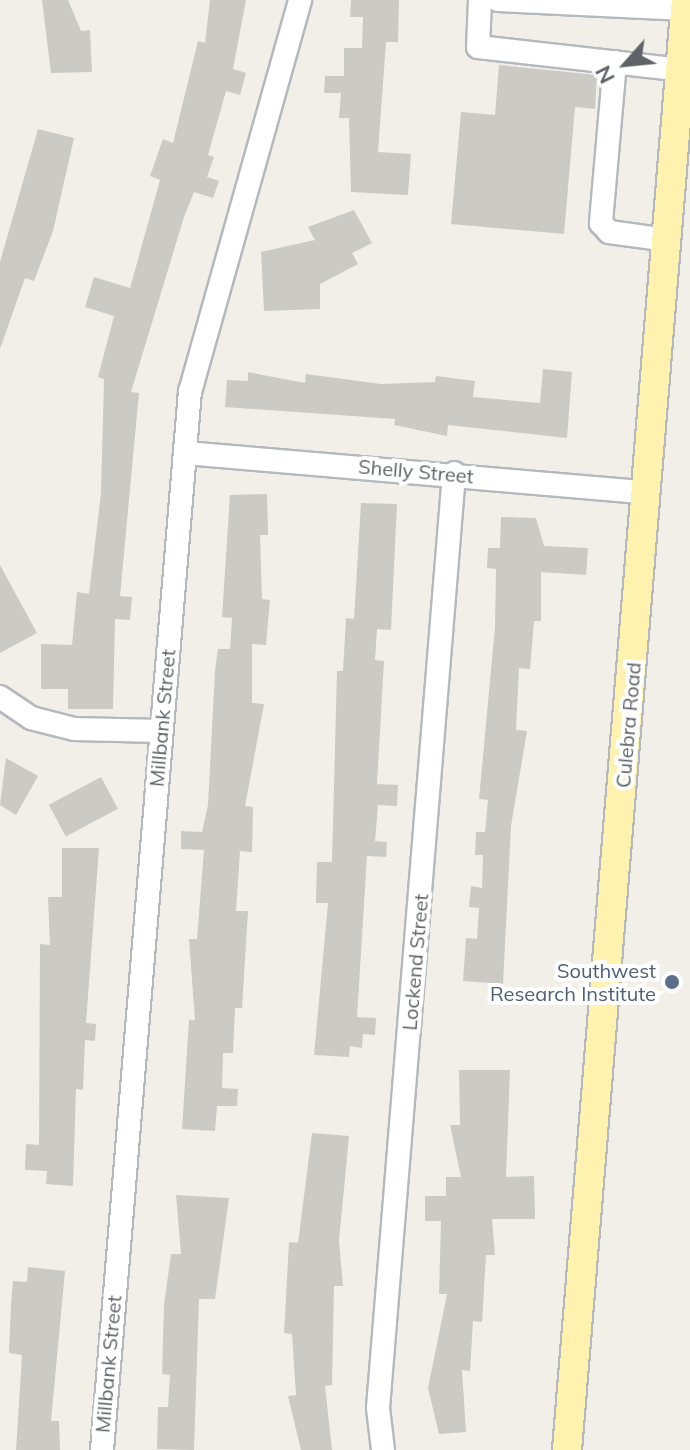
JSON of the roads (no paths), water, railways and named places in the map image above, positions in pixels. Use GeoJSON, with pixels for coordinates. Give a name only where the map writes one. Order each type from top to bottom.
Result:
{"type":"FeatureCollection","features":[{"type":"Feature","properties":{"kind":"main road","name":"Culebra Road"},"geometry":{"type":"LineString","coordinates":[[567,1450],[686,5]]}},
{"type":"Feature","properties":{"kind":"street","name":"Millbank Street"},"geometry":{"type":"LineString","coordinates":[[102,1450],[193,375],[300,0]]}},
{"type":"Feature","properties":{"kind":"street"},"geometry":{"type":"LineString","coordinates":[[480,0],[478,47],[682,70]]}},
{"type":"Feature","properties":{"kind":"street"},"geometry":{"type":"LineString","coordinates":[[498,0],[686,5]]}},
{"type":"Feature","properties":{"kind":"street"},"geometry":{"type":"LineString","coordinates":[[615,62],[601,223],[609,232],[668,240]]}},
{"type":"Feature","properties":{"kind":"street","name":"Shelly Street"},"geometry":{"type":"LineString","coordinates":[[185,453],[454,473],[647,493]]}},
{"type":"Feature","properties":{"kind":"street","name":"Lockend Street"},"geometry":{"type":"LineString","coordinates":[[383,1450],[378,1408],[454,473]]}},
{"type":"Feature","properties":{"kind":"street"},"geometry":{"type":"LineString","coordinates":[[0,697],[31,718],[74,729],[161,731]]}},
{"type":"Feature","properties":{"kind":"place","name":"Southwest Research Institute"},"geometry":{"type":"Point","coordinates":[672,982]}}]}
